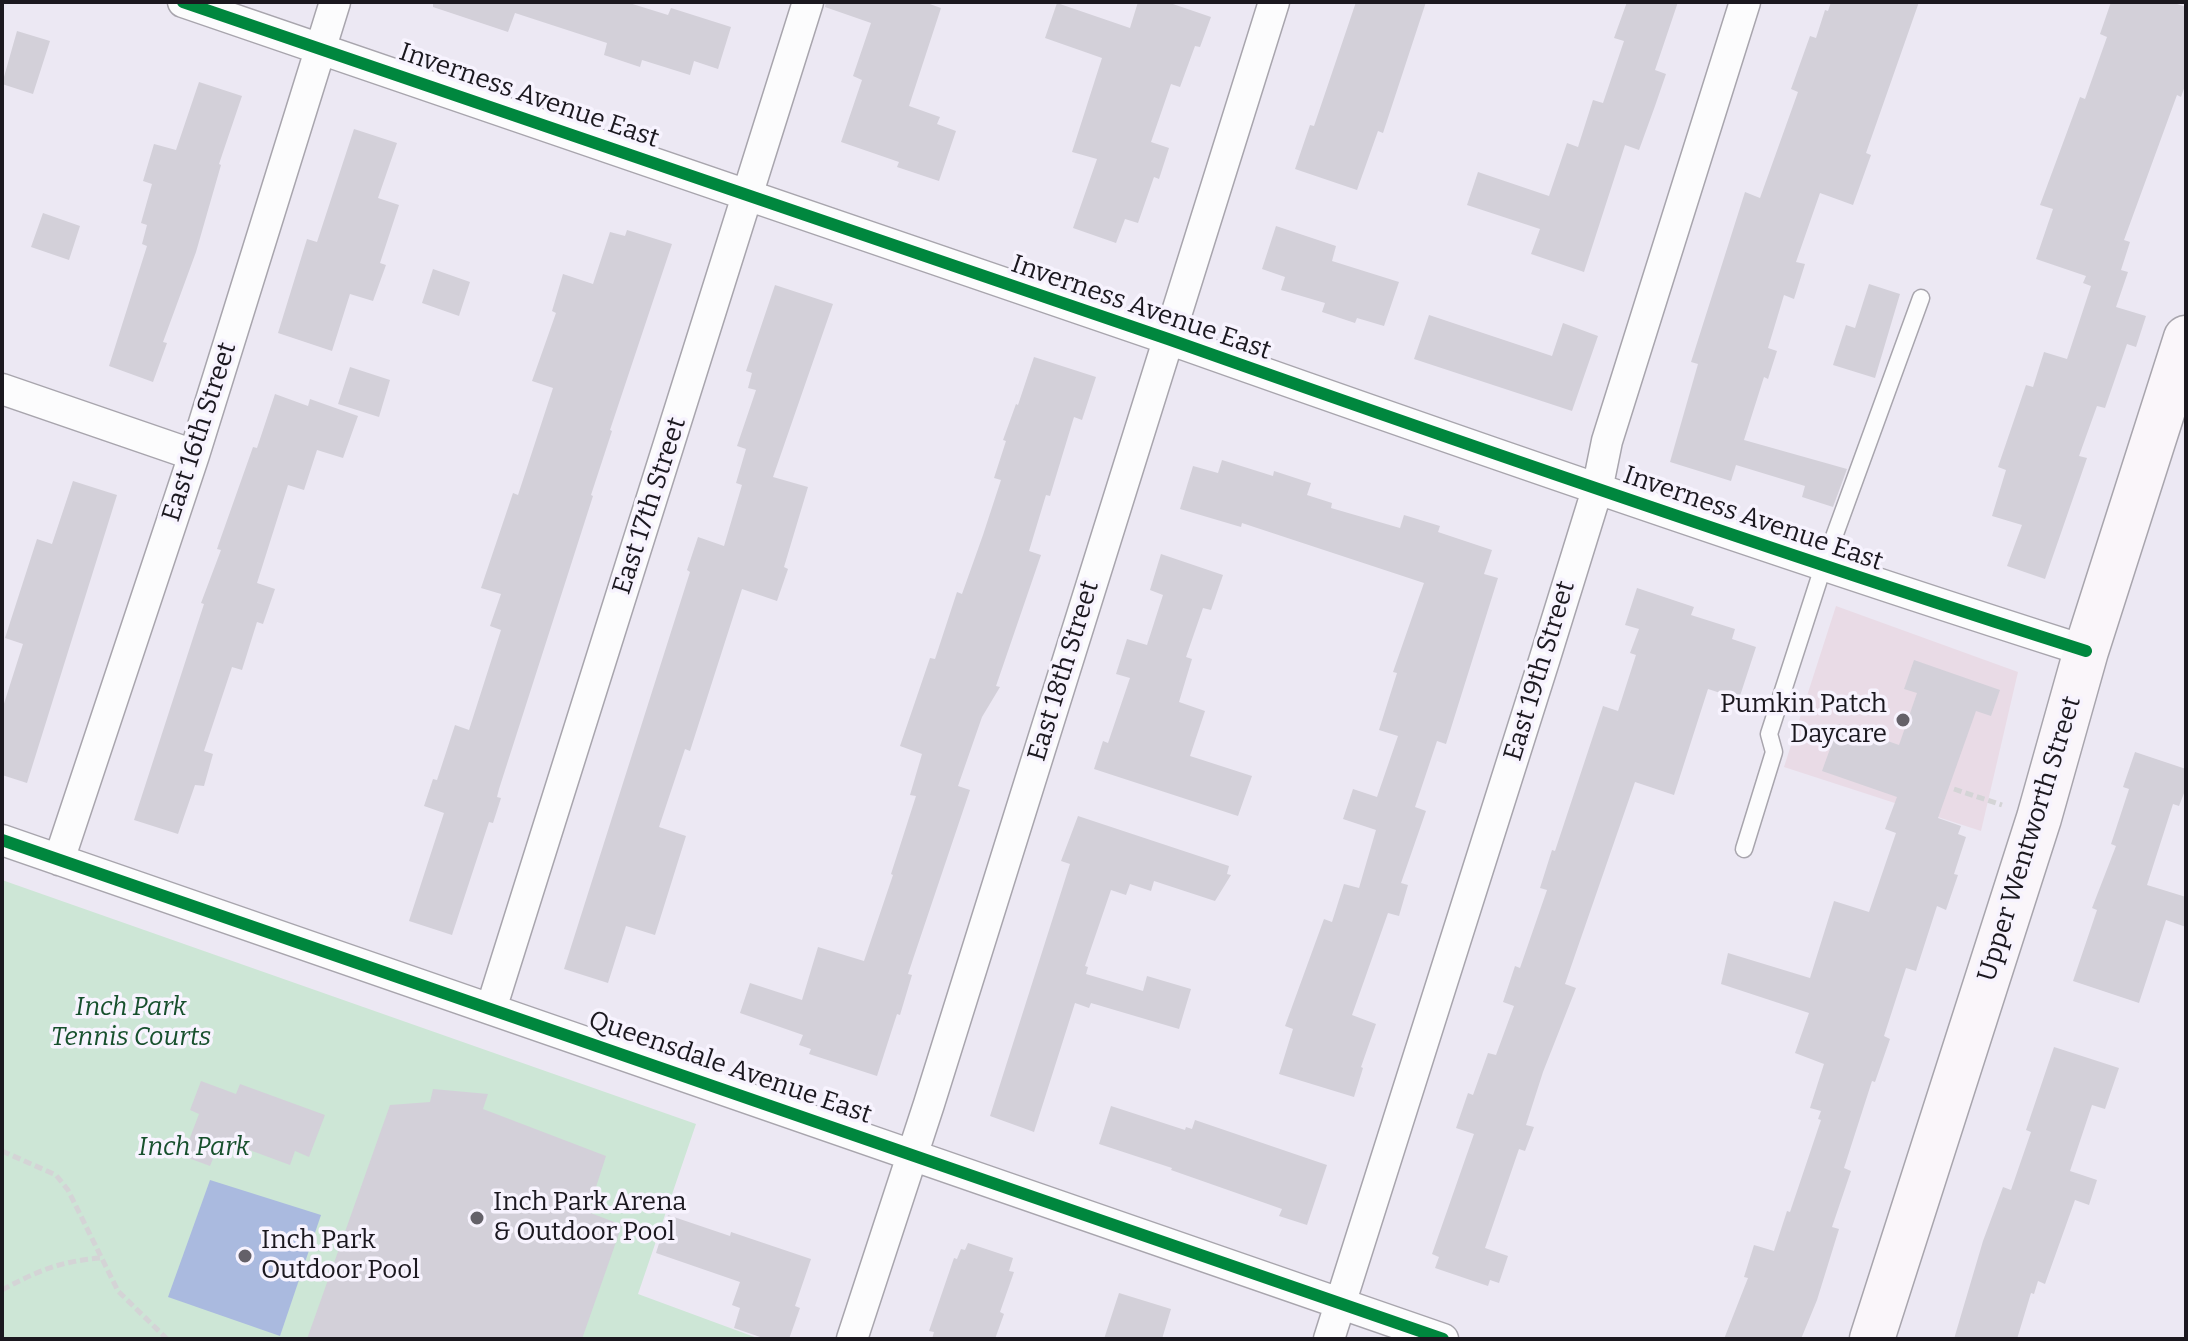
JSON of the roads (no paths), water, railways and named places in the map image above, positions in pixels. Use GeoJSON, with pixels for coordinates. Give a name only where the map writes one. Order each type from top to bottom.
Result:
{"type":"FeatureCollection","features":[{"type":"Feature","properties":{"kind":"main road","name":"Upper Wentworth Street"},"geometry":{"type":"LineString","coordinates":[[1872,1339],[2039,818],[2086,651],[2186,338]]}},
{"type":"Feature","properties":{"kind":"street","name":"Inverness Avenue East"},"geometry":{"type":"LineString","coordinates":[[183,2],[1167,339],[1597,490],[1823,567],[2086,651]]}},
{"type":"Feature","properties":{"kind":"street","name":"East 16th Street"},"geometry":{"type":"LineString","coordinates":[[59,860],[194,455],[335,2]]}},
{"type":"Feature","properties":{"kind":"street","name":"East 17th Street"},"geometry":{"type":"LineString","coordinates":[[491,1009],[808,2]]}},
{"type":"Feature","properties":{"kind":"street","name":"East 18th Street"},"geometry":{"type":"LineString","coordinates":[[852,1339],[1274,2]]}},
{"type":"Feature","properties":{"kind":"street","name":"East 19th Street"},"geometry":{"type":"LineString","coordinates":[[1329,1339],[1597,490],[1607,441],[1745,2]]}},
{"type":"Feature","properties":{"kind":"street"},"geometry":{"type":"LineString","coordinates":[[2,389],[194,455]]}},
{"type":"Feature","properties":{"kind":"street","name":"Queensdale Avenue East"},"geometry":{"type":"LineString","coordinates":[[2,840],[1443,1339]]}},
{"type":"Feature","properties":{"kind":"lane"},"geometry":{"type":"LineString","coordinates":[[1744,849],[1774,752],[1769,734],[1823,567],[1921,298]]}},
{"type":"Feature","properties":{"kind":"water","name":"Inch Park Outdoor Pool"},"geometry":{"type":"Polygon","coordinates":[[[210,1180],[321,1215],[280,1336],[168,1297],[210,1180]]]}},
{"type":"Feature","properties":{"kind":"place","name":"Pumkin Patch Daycare"},"geometry":{"type":"Point","coordinates":[1903,720]}},
{"type":"Feature","properties":{"kind":"place","name":"Inch Park Arena & Outdoor Pool"},"geometry":{"type":"Point","coordinates":[477,1218]}},
{"type":"Feature","properties":{"kind":"place","name":"Inch Park Outdoor Pool"},"geometry":{"type":"Point","coordinates":[245,1256]}},
{"type":"Feature","properties":{"kind":"park label","name":"Inch Park Tennis Courts"},"geometry":{"type":"Point","coordinates":[131,1023]}},
{"type":"Feature","properties":{"kind":"park label","name":"Inch Park"},"geometry":{"type":"Point","coordinates":[194,1148]}}]}
